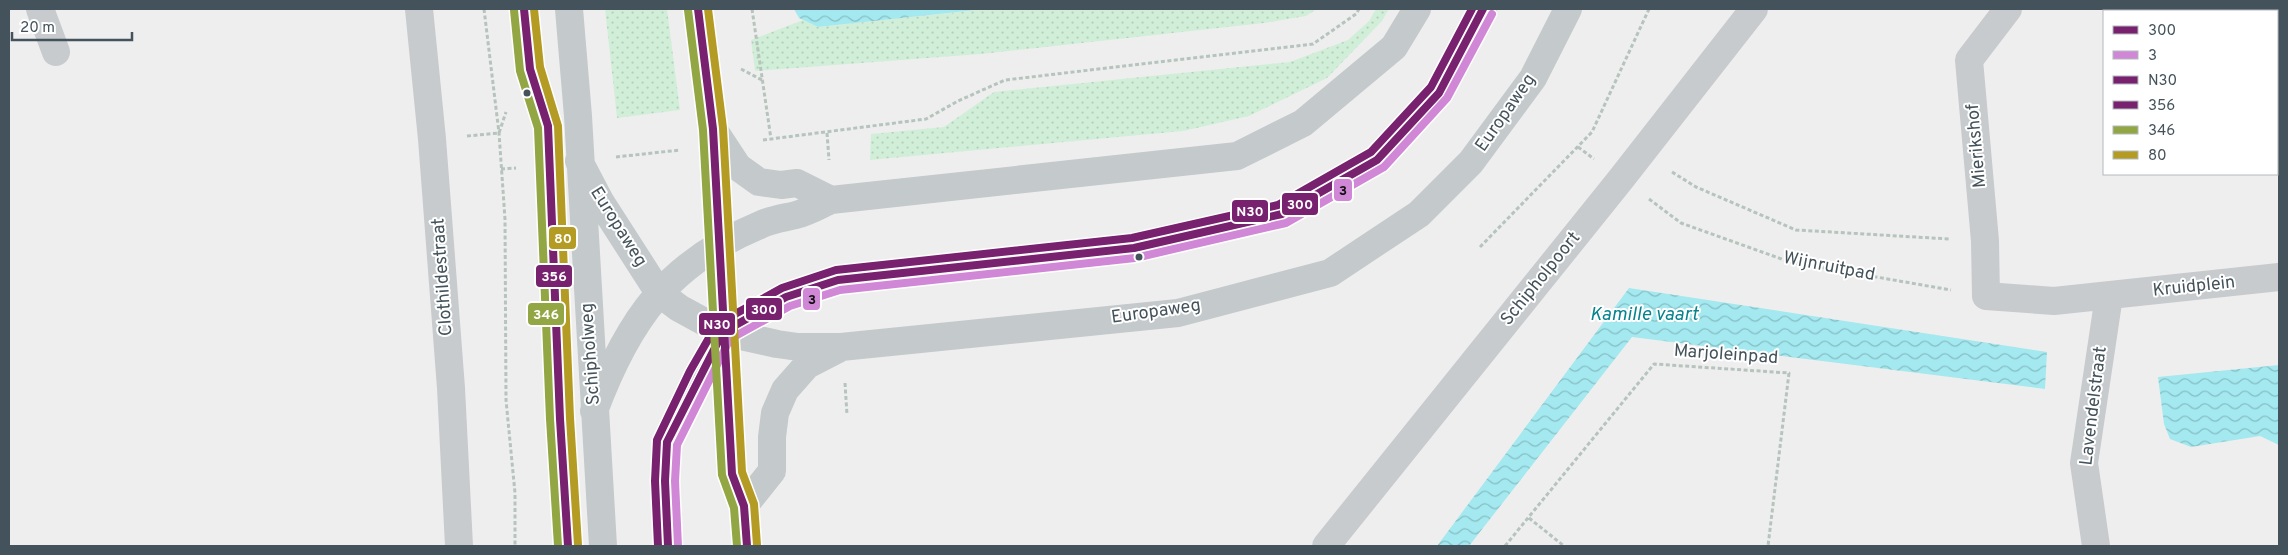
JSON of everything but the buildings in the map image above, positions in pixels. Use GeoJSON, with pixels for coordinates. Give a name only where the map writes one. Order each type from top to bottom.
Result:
{"type":"FeatureCollection","features":[{"type":"Feature","properties":{"kind":"main road","name":"Schipholweg"},"geometry":{"type":"LineString","coordinates":[[569,9],[603,546]]}},
{"type":"Feature","properties":{"kind":"main road"},"geometry":{"type":"LineString","coordinates":[[698,9],[716,140],[718,246],[732,474],[744,506],[747,546]]}},
{"type":"Feature","properties":{"kind":"main road"},"geometry":{"type":"LineString","coordinates":[[594,411],[621,349],[639,320],[674,276],[718,246],[761,224],[797,215],[831,200],[1237,156],[1303,123],[1394,47],[1417,9]]}},
{"type":"Feature","properties":{"kind":"main road","name":"Europaweg"},"geometry":{"type":"LineString","coordinates":[[579,161],[600,201],[659,293],[679,308],[724,332],[777,344],[813,348],[841,347],[1178,312],[1330,273],[1418,214],[1471,162],[1533,78],[1568,9]]}},
{"type":"Feature","properties":{"kind":"main road"},"geometry":{"type":"LineString","coordinates":[[716,140],[738,167],[758,182],[781,185],[797,183],[831,200]]}},
{"type":"Feature","properties":{"kind":"main road"},"geometry":{"type":"LineString","coordinates":[[744,506],[772,471],[772,438],[775,413],[785,390],[807,366],[841,347]]}},
{"type":"Feature","properties":{"kind":"street"},"geometry":{"type":"LineString","coordinates":[[40,9],[56,52]]}},
{"type":"Feature","properties":{"kind":"street","name":"Clothildestraat"},"geometry":{"type":"LineString","coordinates":[[419,9],[432,139],[451,388],[459,546]]}},
{"type":"Feature","properties":{"kind":"street"},"geometry":{"type":"LineString","coordinates":[[524,9],[530,70],[548,126],[560,419],[568,546]]}},
{"type":"Feature","properties":{"kind":"street"},"geometry":{"type":"LineString","coordinates":[[668,546],[665,481],[667,442],[699,376],[724,332],[786,297],[838,280],[1134,248],[1282,214],[1377,160],[1439,92],[1483,9]]}},
{"type":"Feature","properties":{"kind":"street","name":"Schipholpoort"},"geometry":{"type":"LineString","coordinates":[[1326,546],[1621,179],[1754,9]]}},
{"type":"Feature","properties":{"kind":"street","name":"Mierikshof"},"geometry":{"type":"LineString","coordinates":[[1986,296],[1985,241],[1969,60],[2008,9]]}},
{"type":"Feature","properties":{"kind":"street"},"geometry":{"type":"LineString","coordinates":[[548,126],[579,161]]}},
{"type":"Feature","properties":{"kind":"street","name":"Kruidplein"},"geometry":{"type":"LineString","coordinates":[[2109,296],[2279,278]]}},
{"type":"Feature","properties":{"kind":"street"},"geometry":{"type":"LineString","coordinates":[[1986,296],[2054,301],[2109,296]]}},
{"type":"Feature","properties":{"kind":"street","name":"Lavendelstraat"},"geometry":{"type":"LineString","coordinates":[[2096,546],[2084,463],[2109,296]]}},
{"type":"Feature","properties":{"kind":"path"},"geometry":{"type":"LineString","coordinates":[[484,9],[499,133],[504,219],[506,400],[514,493],[515,546]]}},
{"type":"Feature","properties":{"kind":"path"},"geometry":{"type":"LineString","coordinates":[[752,9],[771,140]]}},
{"type":"Feature","properties":{"kind":"path"},"geometry":{"type":"LineString","coordinates":[[579,161],[716,140],[771,140],[926,119],[958,101],[1005,80],[1313,44],[1356,14],[1359,9]]}},
{"type":"Feature","properties":{"kind":"path"},"geometry":{"type":"LineString","coordinates":[[1480,247],[1592,132],[1649,9]]}},
{"type":"Feature","properties":{"kind":"path"},"geometry":{"type":"LineString","coordinates":[[734,66],[762,80]]}},
{"type":"Feature","properties":{"kind":"path"},"geometry":{"type":"LineString","coordinates":[[499,133],[508,107]]}},
{"type":"Feature","properties":{"kind":"path"},"geometry":{"type":"LineString","coordinates":[[432,139],[499,133]]}},
{"type":"Feature","properties":{"kind":"path","name":"Wijnruitpad"},"geometry":{"type":"LineString","coordinates":[[1578,147],[1681,222],[1790,262],[1986,296]]}},
{"type":"Feature","properties":{"kind":"path"},"geometry":{"type":"LineString","coordinates":[[1640,154],[1696,187],[1796,230],[1985,241]]}},
{"type":"Feature","properties":{"kind":"path"},"geometry":{"type":"LineString","coordinates":[[501,170],[549,164]]}},
{"type":"Feature","properties":{"kind":"path","name":"Marjoleinpad"},"geometry":{"type":"LineString","coordinates":[[1505,546],[1654,364],[1789,374],[1768,546]]}},
{"type":"Feature","properties":{"kind":"path"},"geometry":{"type":"LineString","coordinates":[[1529,518],[1564,546]]}},
{"type":"Feature","properties":{"kind":"green space"},"geometry":{"type":"Polygon","coordinates":[[[605,9],[667,9],[680,110],[617,118],[605,9]]]}},
{"type":"Feature","properties":{"kind":"green space"},"geometry":{"type":"Polygon","coordinates":[[[985,9],[1317,9],[1306,16],[1264,23],[981,54],[755,71],[751,40],[803,20],[818,27],[985,9]]]}},
{"type":"Feature","properties":{"kind":"green space"},"geometry":{"type":"Polygon","coordinates":[[[1376,9],[1389,9],[1382,21],[1327,78],[1249,116],[1183,131],[870,160],[871,134],[944,127],[994,92],[1290,62],[1348,40],[1369,21],[1376,9]]]}},
{"type":"Feature","properties":{"kind":"water"},"geometry":{"type":"Polygon","coordinates":[[[794,9],[985,9],[818,27],[799,18],[794,9]]]}},
{"type":"Feature","properties":{"kind":"water","name":"Kamille vaart"},"geometry":{"type":"Polygon","coordinates":[[[1629,288],[2047,352],[2045,389],[1632,337],[1469,546],[1437,546],[1629,288]]]}},
{"type":"Feature","properties":{"kind":"water"},"geometry":{"type":"Polygon","coordinates":[[[2279,365],[2279,445],[2260,436],[2191,447],[2170,439],[2164,424],[2158,377],[2279,365]]]}},
{"type":"Feature","properties":{"kind":"transit line","name":"356"},"geometry":{"type":"LineString","coordinates":[[524,9],[530,69],[548,126],[560,419],[568,546]]}},
{"type":"Feature","properties":{"kind":"transit line","name":"80"},"geometry":{"type":"LineString","coordinates":[[534,9],[540,67],[558,126],[570,418],[578,545]]}},
{"type":"Feature","properties":{"kind":"transit line","name":"356"},"geometry":{"type":"LineString","coordinates":[[698,9],[713,129],[732,474],[744,506],[747,546]]}},
{"type":"Feature","properties":{"kind":"transit line","name":"80"},"geometry":{"type":"LineString","coordinates":[[708,9],[723,128],[742,472],[754,504],[757,545]]}},
{"type":"Feature","properties":{"kind":"transit line","name":"N30"},"geometry":{"type":"LineString","coordinates":[[658,546],[655,481],[657,440],[690,371],[717,324],[782,288],[836,270],[1132,238],[1278,205],[1371,152],[1431,87],[1472,9]]}},
{"type":"Feature","properties":{"kind":"transit line","name":"300"},"geometry":{"type":"LineString","coordinates":[[668,546],[665,481],[667,442],[723,332],[786,297],[838,280],[1134,248],[1282,214],[1377,160],[1439,93],[1483,9]]}},
{"type":"Feature","properties":{"kind":"transit line","name":"346"},"geometry":{"type":"LineString","coordinates":[[514,10],[520,71],[538,128],[550,419],[558,546]]}},
{"type":"Feature","properties":{"kind":"transit line","name":"346"},"geometry":{"type":"LineString","coordinates":[[688,10],[703,130],[722,475],[734,508],[737,546]]}},
{"type":"Feature","properties":{"kind":"transit line","name":"3"},"geometry":{"type":"LineString","coordinates":[[678,546],[675,481],[677,445],[730,339],[790,306],[840,290],[1135,258],[1286,223],[1384,167],[1447,98],[1492,14]]}}]}
